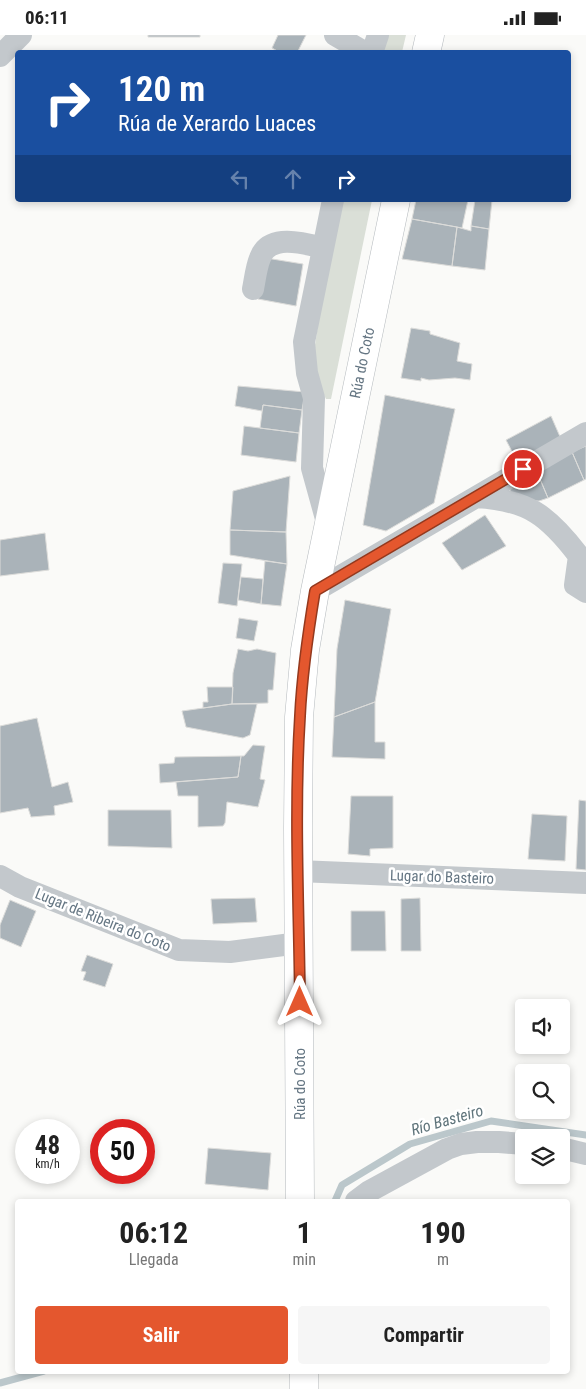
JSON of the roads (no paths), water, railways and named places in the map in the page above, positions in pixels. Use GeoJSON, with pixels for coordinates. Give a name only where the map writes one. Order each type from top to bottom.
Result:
{"type":"FeatureCollection","features":[{"type":"Feature","properties":{"kind":"main road"},"geometry":{"type":"LineString","coordinates":[[427,50],[430,35]]}},
{"type":"Feature","properties":{"kind":"main road","name":"Rúa do Coto"},"geometry":{"type":"LineString","coordinates":[[300,1198],[298,871],[300,717],[305,650],[328,526],[396,202]]}},
{"type":"Feature","properties":{"kind":"main road"},"geometry":{"type":"LineString","coordinates":[[304,1374],[304,1389]]}},
{"type":"Feature","properties":{"kind":"street"},"geometry":{"type":"LineString","coordinates":[[0,56],[21,35]]}},
{"type":"Feature","properties":{"kind":"street"},"geometry":{"type":"LineString","coordinates":[[335,35],[361,50]]}},
{"type":"Feature","properties":{"kind":"street"},"geometry":{"type":"LineString","coordinates":[[373,50],[378,35]]}},
{"type":"Feature","properties":{"kind":"street","name":"Rúa do Coto"},"geometry":{"type":"LineString","coordinates":[[328,526],[312,468],[314,398],[307,373],[304,342],[333,202]]}},
{"type":"Feature","properties":{"kind":"street"},"geometry":{"type":"LineString","coordinates":[[252,289],[260,257],[268,247],[280,242],[300,242],[323,248]]}},
{"type":"Feature","properties":{"kind":"street"},"geometry":{"type":"LineString","coordinates":[[315,591],[586,433]]}},
{"type":"Feature","properties":{"kind":"street"},"geometry":{"type":"LineString","coordinates":[[476,497],[496,498],[529,508],[546,519],[567,540],[579,556],[575,585],[586,592]]}},
{"type":"Feature","properties":{"kind":"street","name":"Lugar do Basteiro"},"geometry":{"type":"LineString","coordinates":[[298,871],[586,883]]}},
{"type":"Feature","properties":{"kind":"street","name":"Lugar de Ribeira do Coto"},"geometry":{"type":"LineString","coordinates":[[0,877],[20,887],[179,950],[230,952],[299,943]]}},
{"type":"Feature","properties":{"kind":"street"},"geometry":{"type":"LineString","coordinates":[[359,1199],[447,1149],[461,1144],[476,1142],[515,1144]]}},
{"type":"Feature","properties":{"kind":"street"},"geometry":{"type":"LineString","coordinates":[[570,1150],[586,1154]]}},
{"type":"Feature","properties":{"kind":"waterway","name":"Río Basteiro"},"geometry":{"type":"LineString","coordinates":[[336,1199],[342,1185],[410,1144],[491,1121],[586,1135]]}},
{"type":"Feature","properties":{"kind":"waterway","name":"Río Basteiro"},"geometry":{"type":"LineString","coordinates":[[0,1383],[33,1374]]}}]}
